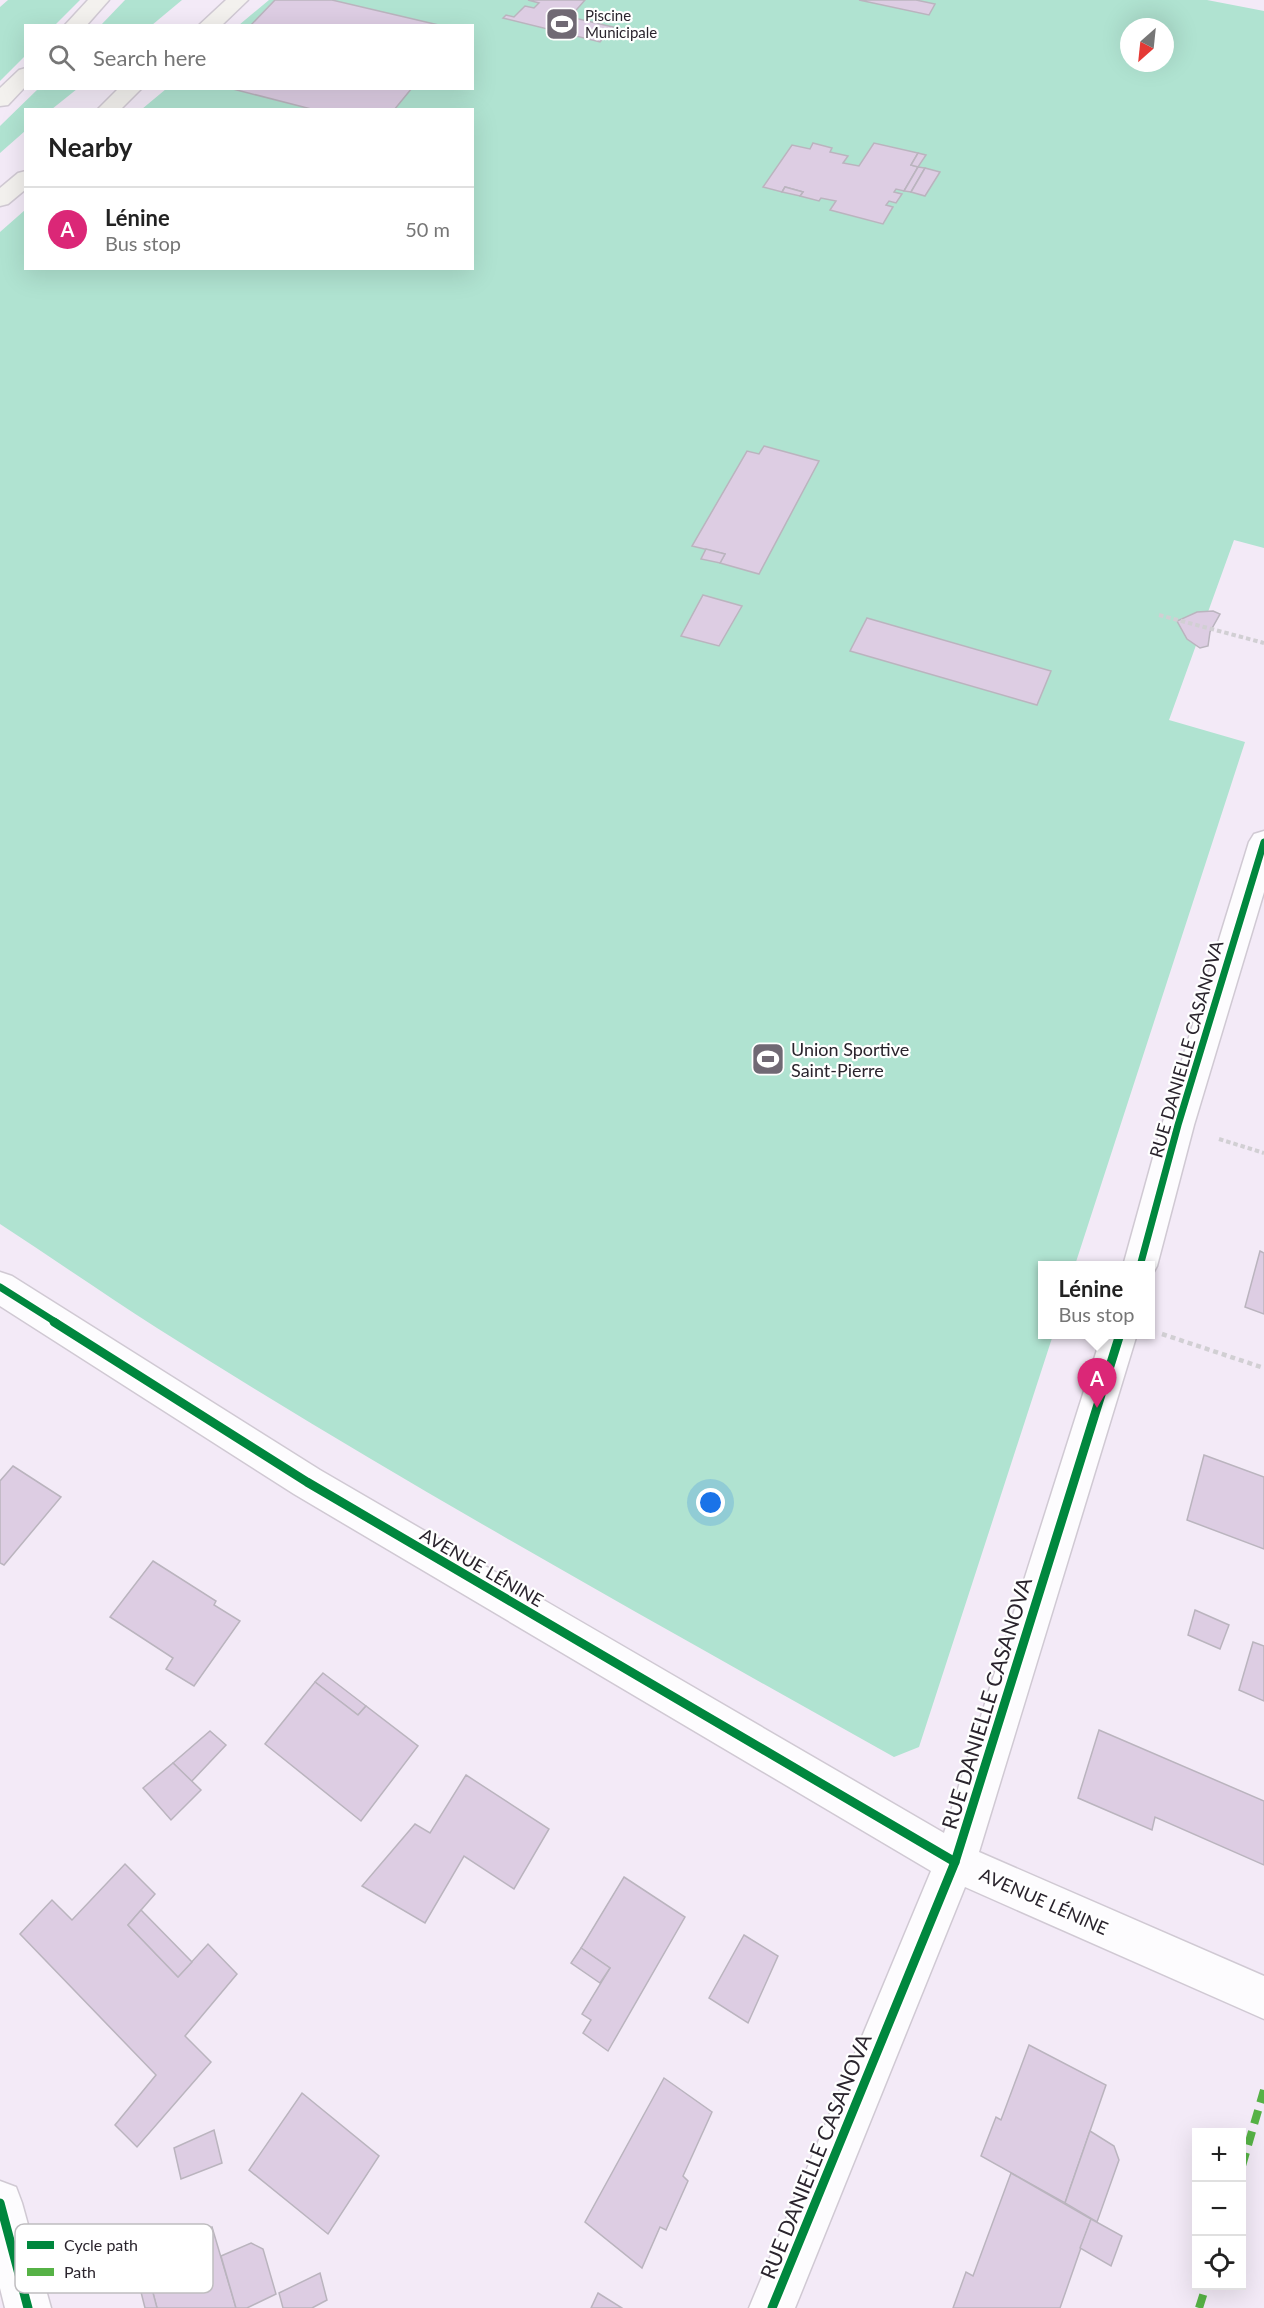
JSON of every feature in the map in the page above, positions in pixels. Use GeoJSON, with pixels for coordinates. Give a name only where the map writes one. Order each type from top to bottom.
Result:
{"type":"FeatureCollection","features":[{"type":"Feature","properties":{"kind":"street"},"geometry":{"type":"LineString","coordinates":[[76,24],[99,0]]}},
{"type":"Feature","properties":{"kind":"street"},"geometry":{"type":"LineString","coordinates":[[210,24],[238,0]]}},
{"type":"Feature","properties":{"kind":"street"},"geometry":{"type":"LineString","coordinates":[[0,100],[24,76]]}},
{"type":"Feature","properties":{"kind":"street"},"geometry":{"type":"LineString","coordinates":[[109,108],[130,90]]}},
{"type":"Feature","properties":{"kind":"street"},"geometry":{"type":"LineString","coordinates":[[0,199],[24,180]]}},
{"type":"Feature","properties":{"kind":"street","name":"RUE DANIELLE CASANOVA"},"geometry":{"type":"LineString","coordinates":[[1141,1261],[1178,1125],[1264,842]]}},
{"type":"Feature","properties":{"kind":"street","name":"AVENUE LÉNINE"},"geometry":{"type":"LineString","coordinates":[[0,1287],[307,1482],[955,1862],[1264,1998]]}},
{"type":"Feature","properties":{"kind":"street","name":"RUE DANIELLE CASANOVA"},"geometry":{"type":"LineString","coordinates":[[772,2308],[955,1862],[1119,1339]]}},
{"type":"Feature","properties":{"kind":"street"},"geometry":{"type":"LineString","coordinates":[[0,2203],[15,2259]]}},
{"type":"Feature","properties":{"kind":"street"},"geometry":{"type":"LineString","coordinates":[[24,2293],[28,2308]]}},
{"type":"Feature","properties":{"kind":"path"},"geometry":{"type":"LineString","coordinates":[[1159,615],[1264,643]]}},
{"type":"Feature","properties":{"kind":"path"},"geometry":{"type":"LineString","coordinates":[[1155,1331],[1264,1368]]}},
{"type":"Feature","properties":{"kind":"green space"},"geometry":{"type":"Polygon","coordinates":[[[8,0],[80,0],[56,24],[24,24],[24,57],[0,81],[0,7],[8,0]]]}},
{"type":"Feature","properties":{"kind":"green space"},"geometry":{"type":"Polygon","coordinates":[[[125,0],[182,0],[153,24],[102,24],[125,0]]]}},
{"type":"Feature","properties":{"kind":"green space"},"geometry":{"type":"Polygon","coordinates":[[[269,0],[1207,0],[1264,11],[1264,548],[1234,540],[1169,720],[1245,742],[1076,1261],[1038,1261],[1038,1339],[1052,1339],[919,1747],[894,1757],[522,1547],[339,1440],[157,1328],[0,1224],[0,232],[24,211],[24,270],[474,270],[474,108],[143,108],[165,90],[474,90],[474,24],[240,24],[269,0]]]}},
{"type":"Feature","properties":{"kind":"green space"},"geometry":{"type":"Polygon","coordinates":[[[37,90],[76,90],[53,108],[24,108],[24,132],[0,153],[0,126],[37,90]]]}},
{"type":"Feature","properties":{"kind":"building"},"geometry":{"type":"Polygon","coordinates":[[[275,0],[332,0],[434,24],[252,24],[275,0]]]}},
{"type":"Feature","properties":{"kind":"building","name":"Piscine Municipale"},"geometry":{"type":"Polygon","coordinates":[[[528,0],[585,0],[570,17],[613,27],[600,42],[503,18],[506,15],[514,17],[525,6],[534,8],[539,3],[528,0]]]}},
{"type":"Feature","properties":{"kind":"building"},"geometry":{"type":"Polygon","coordinates":[[[859,0],[916,0],[935,4],[929,15],[859,0]]]}},
{"type":"Feature","properties":{"kind":"building"},"geometry":{"type":"Polygon","coordinates":[[[237,90],[410,90],[396,108],[307,108],[237,90]]]}},
{"type":"Feature","properties":{"kind":"building"},"geometry":{"type":"Polygon","coordinates":[[[813,143],[832,148],[830,152],[848,156],[843,163],[859,166],[874,143],[918,153],[911,165],[918,167],[904,191],[896,189],[894,192],[902,194],[896,203],[889,201],[886,205],[893,207],[883,224],[830,210],[836,201],[821,198],[819,201],[800,196],[803,192],[785,187],[782,192],[763,187],[792,145],[810,149],[813,143]]]}},
{"type":"Feature","properties":{"kind":"building"},"geometry":{"type":"Polygon","coordinates":[[[918,153],[926,155],[918,167],[911,165],[918,153]]]}},
{"type":"Feature","properties":{"kind":"building"},"geometry":{"type":"Polygon","coordinates":[[[918,167],[925,168],[911,192],[904,191],[918,167]]]}},
{"type":"Feature","properties":{"kind":"building"},"geometry":{"type":"Polygon","coordinates":[[[925,168],[940,172],[925,196],[911,192],[925,168]]]}},
{"type":"Feature","properties":{"kind":"building"},"geometry":{"type":"Polygon","coordinates":[[[785,187],[803,192],[800,196],[782,192],[785,187]]]}},
{"type":"Feature","properties":{"kind":"building"},"geometry":{"type":"Polygon","coordinates":[[[764,446],[819,461],[759,574],[720,563],[725,554],[692,546],[747,451],[759,454],[764,446]]]}},
{"type":"Feature","properties":{"kind":"building"},"geometry":{"type":"Polygon","coordinates":[[[706,549],[725,554],[720,563],[701,559],[706,549]]]}},
{"type":"Feature","properties":{"kind":"building"},"geometry":{"type":"Polygon","coordinates":[[[703,595],[742,606],[719,646],[681,636],[703,595]]]}},
{"type":"Feature","properties":{"kind":"building"},"geometry":{"type":"Polygon","coordinates":[[[1213,611],[1220,614],[1210,632],[1208,646],[1200,648],[1187,639],[1177,621],[1197,612],[1213,611]]]}},
{"type":"Feature","properties":{"kind":"building"},"geometry":{"type":"Polygon","coordinates":[[[867,618],[1051,671],[1037,705],[850,651],[867,618]]]}},
{"type":"Feature","properties":{"kind":"building"},"geometry":{"type":"Polygon","coordinates":[[[1260,1251],[1264,1253],[1264,1314],[1245,1307],[1260,1251]]]}},
{"type":"Feature","properties":{"kind":"building"},"geometry":{"type":"Polygon","coordinates":[[[1204,1455],[1264,1477],[1264,1549],[1187,1520],[1204,1455]]]}},
{"type":"Feature","properties":{"kind":"building"},"geometry":{"type":"Polygon","coordinates":[[[13,1466],[61,1497],[4,1565],[0,1563],[0,1481],[13,1466]]]}},
{"type":"Feature","properties":{"kind":"building"},"geometry":{"type":"Polygon","coordinates":[[[153,1561],[216,1601],[214,1605],[240,1621],[194,1686],[166,1669],[173,1658],[110,1617],[153,1561]]]}},
{"type":"Feature","properties":{"kind":"building"},"geometry":{"type":"Polygon","coordinates":[[[1195,1610],[1229,1625],[1220,1649],[1188,1635],[1195,1610]]]}},
{"type":"Feature","properties":{"kind":"building"},"geometry":{"type":"Polygon","coordinates":[[[1253,1642],[1264,1646],[1264,1701],[1239,1690],[1253,1642]]]}},
{"type":"Feature","properties":{"kind":"building"},"geometry":{"type":"Polygon","coordinates":[[[323,1673],[366,1706],[358,1715],[315,1682],[323,1673]]]}},
{"type":"Feature","properties":{"kind":"building"},"geometry":{"type":"Polygon","coordinates":[[[315,1682],[358,1715],[366,1706],[418,1746],[361,1821],[265,1744],[315,1682]]]}},
{"type":"Feature","properties":{"kind":"building"},"geometry":{"type":"Polygon","coordinates":[[[1099,1730],[1264,1801],[1264,1865],[1155,1817],[1152,1830],[1078,1798],[1099,1730]]]}},
{"type":"Feature","properties":{"kind":"building"},"geometry":{"type":"Polygon","coordinates":[[[210,1731],[226,1745],[191,1782],[173,1763],[210,1731]]]}},
{"type":"Feature","properties":{"kind":"building"},"geometry":{"type":"Polygon","coordinates":[[[173,1763],[201,1790],[171,1820],[143,1788],[173,1763]]]}},
{"type":"Feature","properties":{"kind":"building"},"geometry":{"type":"Polygon","coordinates":[[[466,1775],[549,1829],[514,1889],[464,1856],[425,1923],[362,1886],[415,1824],[430,1833],[466,1775]]]}},
{"type":"Feature","properties":{"kind":"building"},"geometry":{"type":"Polygon","coordinates":[[[125,1864],[155,1894],[128,1925],[178,1977],[208,1944],[237,1974],[185,2036],[211,2062],[137,2147],[115,2125],[156,2075],[20,1934],[52,1900],[72,1920],[125,1864]]]}},
{"type":"Feature","properties":{"kind":"building"},"geometry":{"type":"Polygon","coordinates":[[[624,1877],[685,1917],[608,2051],[583,2033],[591,2020],[582,2014],[610,1968],[581,1948],[624,1877]]]}},
{"type":"Feature","properties":{"kind":"building"},"geometry":{"type":"Polygon","coordinates":[[[141,1910],[192,1962],[178,1977],[128,1925],[141,1910]]]}},
{"type":"Feature","properties":{"kind":"building"},"geometry":{"type":"Polygon","coordinates":[[[744,1935],[778,1956],[748,2023],[709,1998],[744,1935]]]}},
{"type":"Feature","properties":{"kind":"building"},"geometry":{"type":"Polygon","coordinates":[[[581,1948],[610,1968],[600,1983],[571,1963],[581,1948]]]}},
{"type":"Feature","properties":{"kind":"building"},"geometry":{"type":"Polygon","coordinates":[[[1029,2045],[1106,2085],[1065,2203],[981,2156],[996,2117],[1001,2120],[1029,2045]]]}},
{"type":"Feature","properties":{"kind":"building"},"geometry":{"type":"Polygon","coordinates":[[[664,2078],[712,2112],[683,2176],[688,2181],[666,2230],[660,2227],[642,2268],[585,2222],[664,2078]]]}},
{"type":"Feature","properties":{"kind":"building"},"geometry":{"type":"Polygon","coordinates":[[[302,2093],[379,2156],[328,2234],[249,2170],[302,2093]]]}},
{"type":"Feature","properties":{"kind":"building"},"geometry":{"type":"Polygon","coordinates":[[[214,2130],[222,2163],[181,2179],[174,2148],[214,2130]]]}},
{"type":"Feature","properties":{"kind":"building"},"geometry":{"type":"Polygon","coordinates":[[[1090,2131],[1114,2146],[1119,2160],[1097,2222],[1065,2203],[1090,2131]]]}},
{"type":"Feature","properties":{"kind":"building"},"geometry":{"type":"Polygon","coordinates":[[[1011,2173],[1091,2219],[1060,2308],[953,2308],[966,2272],[973,2276],[1011,2173]]]}},
{"type":"Feature","properties":{"kind":"building"},"geometry":{"type":"Polygon","coordinates":[[[1091,2219],[1122,2236],[1111,2266],[1080,2248],[1091,2219]]]}},
{"type":"Feature","properties":{"kind":"building"},"geometry":{"type":"Polygon","coordinates":[[[213,2230],[236,2308],[157,2308],[153,2293],[213,2293],[213,2230]]]}},
{"type":"Feature","properties":{"kind":"building"},"geometry":{"type":"Polygon","coordinates":[[[251,2243],[263,2249],[276,2294],[247,2308],[236,2308],[221,2256],[251,2243]]]}},
{"type":"Feature","properties":{"kind":"building"},"geometry":{"type":"Polygon","coordinates":[[[320,2273],[327,2300],[312,2308],[283,2308],[279,2293],[320,2273]]]}},
{"type":"Feature","properties":{"kind":"building"},"geometry":{"type":"Polygon","coordinates":[[[141,2293],[153,2293],[157,2308],[145,2308],[141,2293]]]}},
{"type":"Feature","properties":{"kind":"building"},"geometry":{"type":"Polygon","coordinates":[[[598,2293],[622,2308],[591,2308],[598,2293]]]}},
{"type":"Feature","properties":{"kind":"marked path"},"geometry":{"type":"LineString","coordinates":[[1246,2152],[1264,2090]]}},
{"type":"Feature","properties":{"kind":"marked path"},"geometry":{"type":"LineString","coordinates":[[1199,2308],[1205,2290]]}},
{"type":"Feature","properties":{"kind":"cycle path"},"geometry":{"type":"LineString","coordinates":[[1141,1261],[1178,1125],[1264,842]]}},
{"type":"Feature","properties":{"kind":"cycle path"},"geometry":{"type":"LineString","coordinates":[[0,1287],[307,1482],[955,1862]]}},
{"type":"Feature","properties":{"kind":"cycle path"},"geometry":{"type":"LineString","coordinates":[[772,2308],[955,1862],[1118,1339]]}},
{"type":"Feature","properties":{"kind":"cycle path"},"geometry":{"type":"LineString","coordinates":[[0,2203],[15,2259]]}},
{"type":"Feature","properties":{"kind":"cycle path"},"geometry":{"type":"LineString","coordinates":[[24,2293],[28,2308]]}},
{"type":"Feature","properties":{"kind":"place","name":"Piscine Municipale"},"geometry":{"type":"Point","coordinates":[562,24]}},
{"type":"Feature","properties":{"kind":"place","name":"Union Sportive Saint-Pierre"},"geometry":{"type":"Point","coordinates":[768,1059]}},
{"type":"Feature","properties":{"kind":"place","name":"Lénine"},"geometry":{"type":"Point","coordinates":[1097,1408]}}]}
